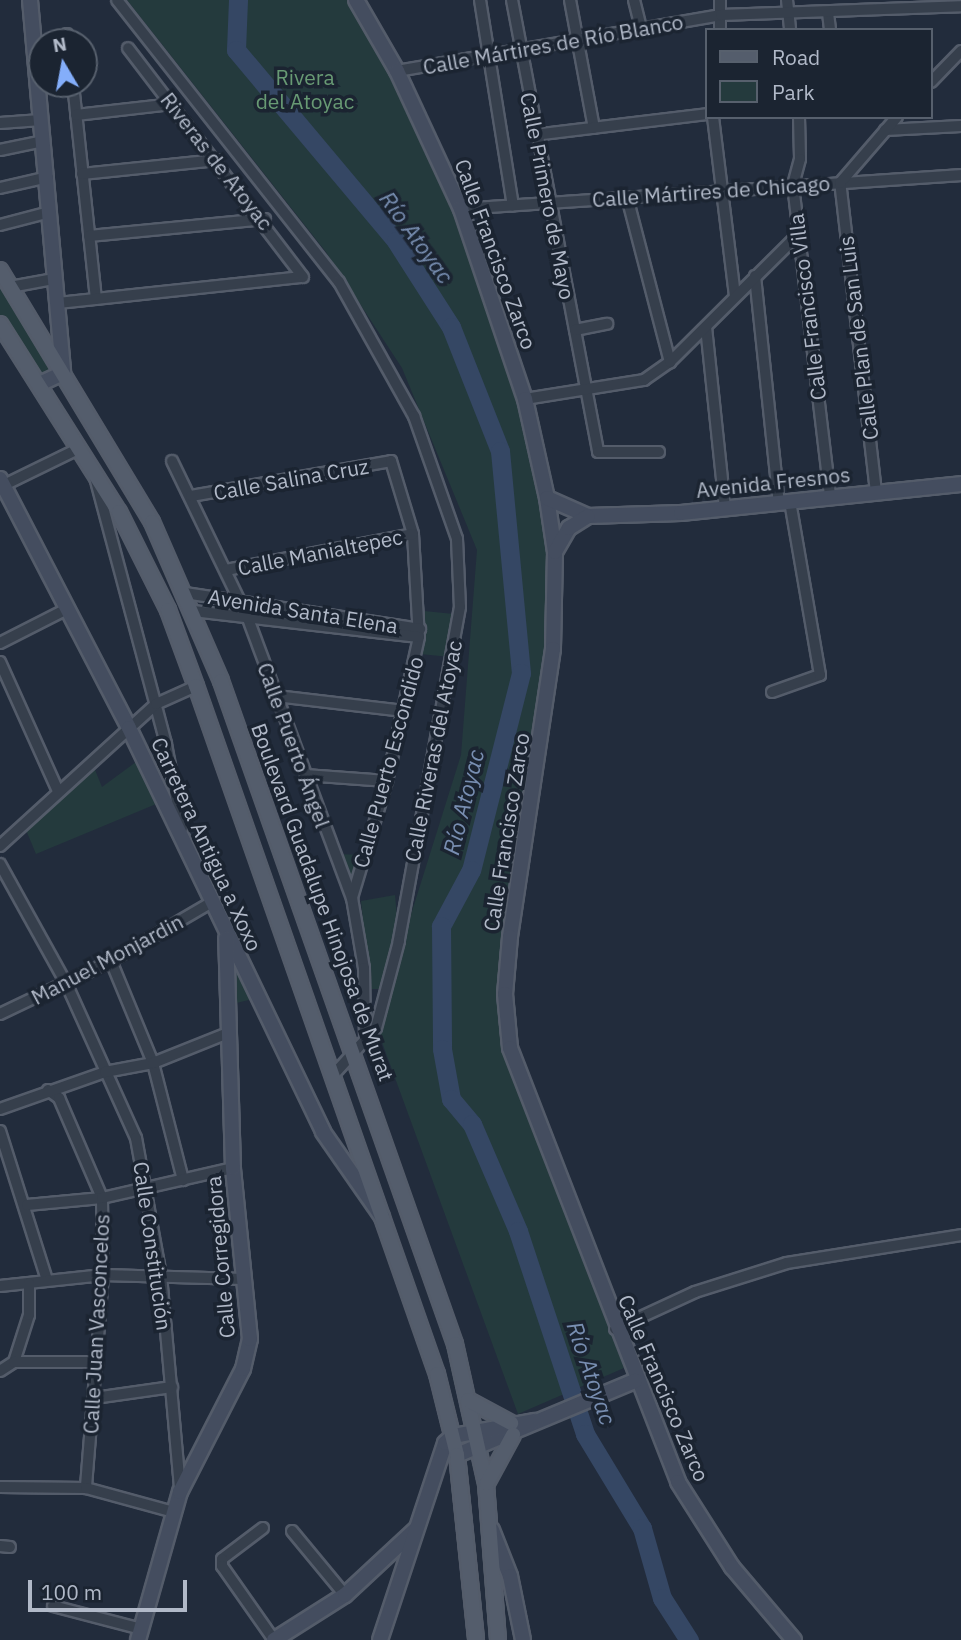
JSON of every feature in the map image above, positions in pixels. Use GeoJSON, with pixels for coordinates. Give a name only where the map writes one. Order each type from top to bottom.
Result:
{"type":"FeatureCollection","features":[{"type":"Feature","properties":{"kind":"main road","name":"Boulevard Guadalupe Hinojosa de Murat"},"geometry":{"type":"LineString","coordinates":[[0,270],[152,522],[186,593],[357,1056],[477,1432],[492,1530],[498,1640]]}},
{"type":"Feature","properties":{"kind":"main road"},"geometry":{"type":"LineString","coordinates":[[0,324],[80,448],[144,558],[195,686],[385,1220],[453,1436],[473,1584],[476,1640]]}},
{"type":"Feature","properties":{"kind":"main road"},"geometry":{"type":"LineString","coordinates":[[468,1399],[512,1429],[486,1484]]}},
{"type":"Feature","properties":{"kind":"street"},"geometry":{"type":"LineString","coordinates":[[30,0],[48,177],[63,373],[39,384]]}},
{"type":"Feature","properties":{"kind":"street","name":"Calle Riveras del Atoyac"},"geometry":{"type":"LineString","coordinates":[[117,0],[339,282],[414,416],[457,539],[460,607],[399,941],[376,1028],[357,1056],[334,1074]]}},
{"type":"Feature","properties":{"kind":"street"},"geometry":{"type":"LineString","coordinates":[[480,0],[513,205]]}},
{"type":"Feature","properties":{"kind":"street","name":"Calle Primero de Mayo"},"geometry":{"type":"LineString","coordinates":[[512,0],[547,202],[575,330],[585,393],[601,455],[659,452]]}},
{"type":"Feature","properties":{"kind":"street"},"geometry":{"type":"LineString","coordinates":[[570,0],[594,128]]}},
{"type":"Feature","properties":{"kind":"street"},"geometry":{"type":"LineString","coordinates":[[634,0],[641,28]]}},
{"type":"Feature","properties":{"kind":"street"},"geometry":{"type":"LineString","coordinates":[[720,0],[720,28]]}},
{"type":"Feature","properties":{"kind":"street"},"geometry":{"type":"LineString","coordinates":[[787,0],[790,28]]}},
{"type":"Feature","properties":{"kind":"street","name":"Calle Francisco Zarco"},"geometry":{"type":"LineString","coordinates":[[361,2],[397,71],[461,209],[525,399],[547,498],[555,552],[551,661],[505,994],[510,1048],[532,1114],[635,1381],[705,1527],[794,1640]]}},
{"type":"Feature","properties":{"kind":"street","name":"Calle Mártires de Río Blanco"},"geometry":{"type":"LineString","coordinates":[[397,71],[488,53],[722,15],[961,6]]}},
{"type":"Feature","properties":{"kind":"street"},"geometry":{"type":"LineString","coordinates":[[828,13],[830,28]]}},
{"type":"Feature","properties":{"kind":"street","name":"Riveras de Atoyac"},"geometry":{"type":"LineString","coordinates":[[96,299],[303,277],[265,219],[128,48]]}},
{"type":"Feature","properties":{"kind":"street"},"geometry":{"type":"LineString","coordinates":[[933,80],[961,51]]}},
{"type":"Feature","properties":{"kind":"street"},"geometry":{"type":"LineString","coordinates":[[58,303],[96,299],[74,98]]}},
{"type":"Feature","properties":{"kind":"street"},"geometry":{"type":"LineString","coordinates":[[76,115],[173,104]]}},
{"type":"Feature","properties":{"kind":"street"},"geometry":{"type":"LineString","coordinates":[[534,135],[706,114]]}},
{"type":"Feature","properties":{"kind":"street"},"geometry":{"type":"LineString","coordinates":[[713,119],[719,189],[735,296]]}},
{"type":"Feature","properties":{"kind":"street","name":"Calle Francisco Villa"},"geometry":{"type":"LineString","coordinates":[[799,119],[800,159],[793,185],[830,497]]}},
{"type":"Feature","properties":{"kind":"street"},"geometry":{"type":"LineString","coordinates":[[840,183],[895,119]]}},
{"type":"Feature","properties":{"kind":"street"},"geometry":{"type":"LineString","coordinates":[[0,123],[41,120]]}},
{"type":"Feature","properties":{"kind":"street"},"geometry":{"type":"LineString","coordinates":[[884,130],[961,125]]}},
{"type":"Feature","properties":{"kind":"street"},"geometry":{"type":"LineString","coordinates":[[0,150],[44,141]]}},
{"type":"Feature","properties":{"kind":"street"},"geometry":{"type":"LineString","coordinates":[[82,174],[217,160]]}},
{"type":"Feature","properties":{"kind":"street","name":"Calle Mártires de Chicago"},"geometry":{"type":"LineString","coordinates":[[461,209],[719,189],[961,175]]}},
{"type":"Feature","properties":{"kind":"street"},"geometry":{"type":"LineString","coordinates":[[0,188],[48,177]]}},
{"type":"Feature","properties":{"kind":"street","name":"Calle Plan de San Luis"},"geometry":{"type":"LineString","coordinates":[[840,183],[876,492]]}},
{"type":"Feature","properties":{"kind":"street"},"geometry":{"type":"LineString","coordinates":[[628,197],[670,362]]}},
{"type":"Feature","properties":{"kind":"street"},"geometry":{"type":"LineString","coordinates":[[0,225],[50,212]]}},
{"type":"Feature","properties":{"kind":"street"},"geometry":{"type":"LineString","coordinates":[[89,236],[265,219]]}},
{"type":"Feature","properties":{"kind":"street"},"geometry":{"type":"LineString","coordinates":[[525,399],[585,393],[644,380],[670,362],[798,235]]}},
{"type":"Feature","properties":{"kind":"street"},"geometry":{"type":"LineString","coordinates":[[755,276],[785,503],[820,676],[772,692]]}},
{"type":"Feature","properties":{"kind":"street"},"geometry":{"type":"LineString","coordinates":[[10,287],[54,279]]}},
{"type":"Feature","properties":{"kind":"street"},"geometry":{"type":"LineString","coordinates":[[575,330],[607,324]]}},
{"type":"Feature","properties":{"kind":"street"},"geometry":{"type":"LineString","coordinates":[[706,327],[724,508]]}},
{"type":"Feature","properties":{"kind":"street"},"geometry":{"type":"LineString","coordinates":[[1,484],[80,448]]}},
{"type":"Feature","properties":{"kind":"street","name":"Calle Puerto Ángel"},"geometry":{"type":"LineString","coordinates":[[172,461],[247,616],[352,898],[364,968],[365,1043]]}},
{"type":"Feature","properties":{"kind":"street","name":"Calle Salina Cruz"},"geometry":{"type":"LineString","coordinates":[[191,496],[391,461]]}},
{"type":"Feature","properties":{"kind":"street","name":"Calle Puerto Escondido"},"geometry":{"type":"LineString","coordinates":[[352,898],[387,781],[420,633],[413,534],[391,461]]}},
{"type":"Feature","properties":{"kind":"street"},"geometry":{"type":"LineString","coordinates":[[93,471],[156,704],[185,844]]}},
{"type":"Feature","properties":{"kind":"street","name":"Carretera Antigua a Xoxo"},"geometry":{"type":"LineString","coordinates":[[1,484],[129,728],[323,1132],[385,1220]]}},
{"type":"Feature","properties":{"kind":"street","name":"Avenida Fresnos"},"geometry":{"type":"LineString","coordinates":[[547,498],[588,516],[785,503],[961,484]]}},
{"type":"Feature","properties":{"kind":"street"},"geometry":{"type":"LineString","coordinates":[[555,552],[569,528],[588,516]]}},
{"type":"Feature","properties":{"kind":"street","name":"Calle Manialtepec"},"geometry":{"type":"LineString","coordinates":[[226,570],[413,534]]}},
{"type":"Feature","properties":{"kind":"street","name":"Avenida Santa Elena"},"geometry":{"type":"LineString","coordinates":[[186,593],[420,633]]}},
{"type":"Feature","properties":{"kind":"street"},"geometry":{"type":"LineString","coordinates":[[0,643],[67,609]]}},
{"type":"Feature","properties":{"kind":"street","name":"Avenida Santa Elena"},"geometry":{"type":"LineString","coordinates":[[192,611],[420,633]]}},
{"type":"Feature","properties":{"kind":"street"},"geometry":{"type":"LineString","coordinates":[[0,662],[58,791]]}},
{"type":"Feature","properties":{"kind":"street"},"geometry":{"type":"LineString","coordinates":[[0,846],[156,704],[195,686]]}},
{"type":"Feature","properties":{"kind":"street"},"geometry":{"type":"LineString","coordinates":[[276,696],[404,711]]}},
{"type":"Feature","properties":{"kind":"street"},"geometry":{"type":"LineString","coordinates":[[305,775],[387,781]]}},
{"type":"Feature","properties":{"kind":"street","name":"Calle Constitución"},"geometry":{"type":"LineString","coordinates":[[0,864],[66,983],[136,1138],[148,1188],[161,1275],[180,1492]]}},
{"type":"Feature","properties":{"kind":"street","name":"Manuel Monjardin"},"geometry":{"type":"LineString","coordinates":[[0,1014],[111,961],[212,902]]}},
{"type":"Feature","properties":{"kind":"street","name":"Calle Corregidora"},"geometry":{"type":"LineString","coordinates":[[139,1635],[180,1492],[243,1369],[250,1339],[233,1168],[226,933]]}},
{"type":"Feature","properties":{"kind":"street"},"geometry":{"type":"LineString","coordinates":[[111,961],[153,1063],[183,1180]]}},
{"type":"Feature","properties":{"kind":"street"},"geometry":{"type":"LineString","coordinates":[[0,1109],[105,1072],[153,1063],[228,1033]]}},
{"type":"Feature","properties":{"kind":"street","name":"Calle Juan Vasconcelos"},"geometry":{"type":"LineString","coordinates":[[48,1090],[60,1098],[102,1198],[103,1275],[86,1488]]}},
{"type":"Feature","properties":{"kind":"street"},"geometry":{"type":"LineString","coordinates":[[0,1131],[27,1205],[47,1279]]}},
{"type":"Feature","properties":{"kind":"street"},"geometry":{"type":"LineString","coordinates":[[27,1205],[102,1198],[233,1168]]}},
{"type":"Feature","properties":{"kind":"street"},"geometry":{"type":"LineString","coordinates":[[615,1329],[695,1292],[787,1263],[961,1235]]}},
{"type":"Feature","properties":{"kind":"street"},"geometry":{"type":"LineString","coordinates":[[0,1286],[103,1275],[243,1279]]}},
{"type":"Feature","properties":{"kind":"street"},"geometry":{"type":"LineString","coordinates":[[14,1362],[29,1315],[29,1283]]}},
{"type":"Feature","properties":{"kind":"street"},"geometry":{"type":"LineString","coordinates":[[0,1371],[14,1362],[97,1362]]}},
{"type":"Feature","properties":{"kind":"street"},"geometry":{"type":"LineString","coordinates":[[457,1455],[480,1450],[512,1429],[635,1381]]}},
{"type":"Feature","properties":{"kind":"street"},"geometry":{"type":"LineString","coordinates":[[94,1398],[172,1387]]}},
{"type":"Feature","properties":{"kind":"street"},"geometry":{"type":"LineString","coordinates":[[380,1640],[421,1524],[441,1449],[453,1436],[512,1429]]}},
{"type":"Feature","properties":{"kind":"street"},"geometry":{"type":"LineString","coordinates":[[0,1487],[86,1488],[174,1512]]}},
{"type":"Feature","properties":{"kind":"street"},"geometry":{"type":"LineString","coordinates":[[263,1528],[222,1559],[222,1566],[274,1640],[345,1595],[421,1524]]}},
{"type":"Feature","properties":{"kind":"street"},"geometry":{"type":"LineString","coordinates":[[492,1530],[510,1576],[523,1640]]}},
{"type":"Feature","properties":{"kind":"street"},"geometry":{"type":"LineString","coordinates":[[292,1531],[345,1595]]}},
{"type":"Feature","properties":{"kind":"street"},"geometry":{"type":"LineString","coordinates":[[53,1605],[139,1635]]}},
{"type":"Feature","properties":{"kind":"green space","name":"Rivera del Atoyac"},"geometry":{"type":"Polygon","coordinates":[[[127,0],[356,0],[461,209],[499,316],[547,498],[553,649],[505,994],[532,1114],[624,1368],[518,1414],[376,1026],[461,755],[477,550],[402,368],[326,252],[127,0]]]}},
{"type":"Feature","properties":{"kind":"green space"},"geometry":{"type":"Polygon","coordinates":[[[0,280],[54,371],[40,381],[0,319],[0,280]]]}},
{"type":"Feature","properties":{"kind":"green space"},"geometry":{"type":"Polygon","coordinates":[[[424,611],[454,614],[450,657],[420,654],[424,611]]]}},
{"type":"Feature","properties":{"kind":"green space"},"geometry":{"type":"Polygon","coordinates":[[[140,759],[161,802],[36,854],[26,830],[93,765],[102,787],[140,759]]]}},
{"type":"Feature","properties":{"kind":"green space"},"geometry":{"type":"Polygon","coordinates":[[[332,854],[368,855],[352,898],[332,854]]]}},
{"type":"Feature","properties":{"kind":"green space"},"geometry":{"type":"Polygon","coordinates":[[[395,895],[399,941],[384,989],[370,989],[361,901],[395,895]]]}},
{"type":"Feature","properties":{"kind":"green space"},"geometry":{"type":"Polygon","coordinates":[[[224,924],[261,997],[224,1006],[224,924]]]}},
{"type":"Feature","properties":{"kind":"waterway","name":"Río Atoyac"},"geometry":{"type":"LineString","coordinates":[[238,0],[236,50],[396,241],[451,327],[500,451],[521,673],[471,870],[441,926],[442,1049],[451,1099],[472,1124],[518,1231],[585,1434],[642,1528],[662,1598],[689,1640]]}}]}
